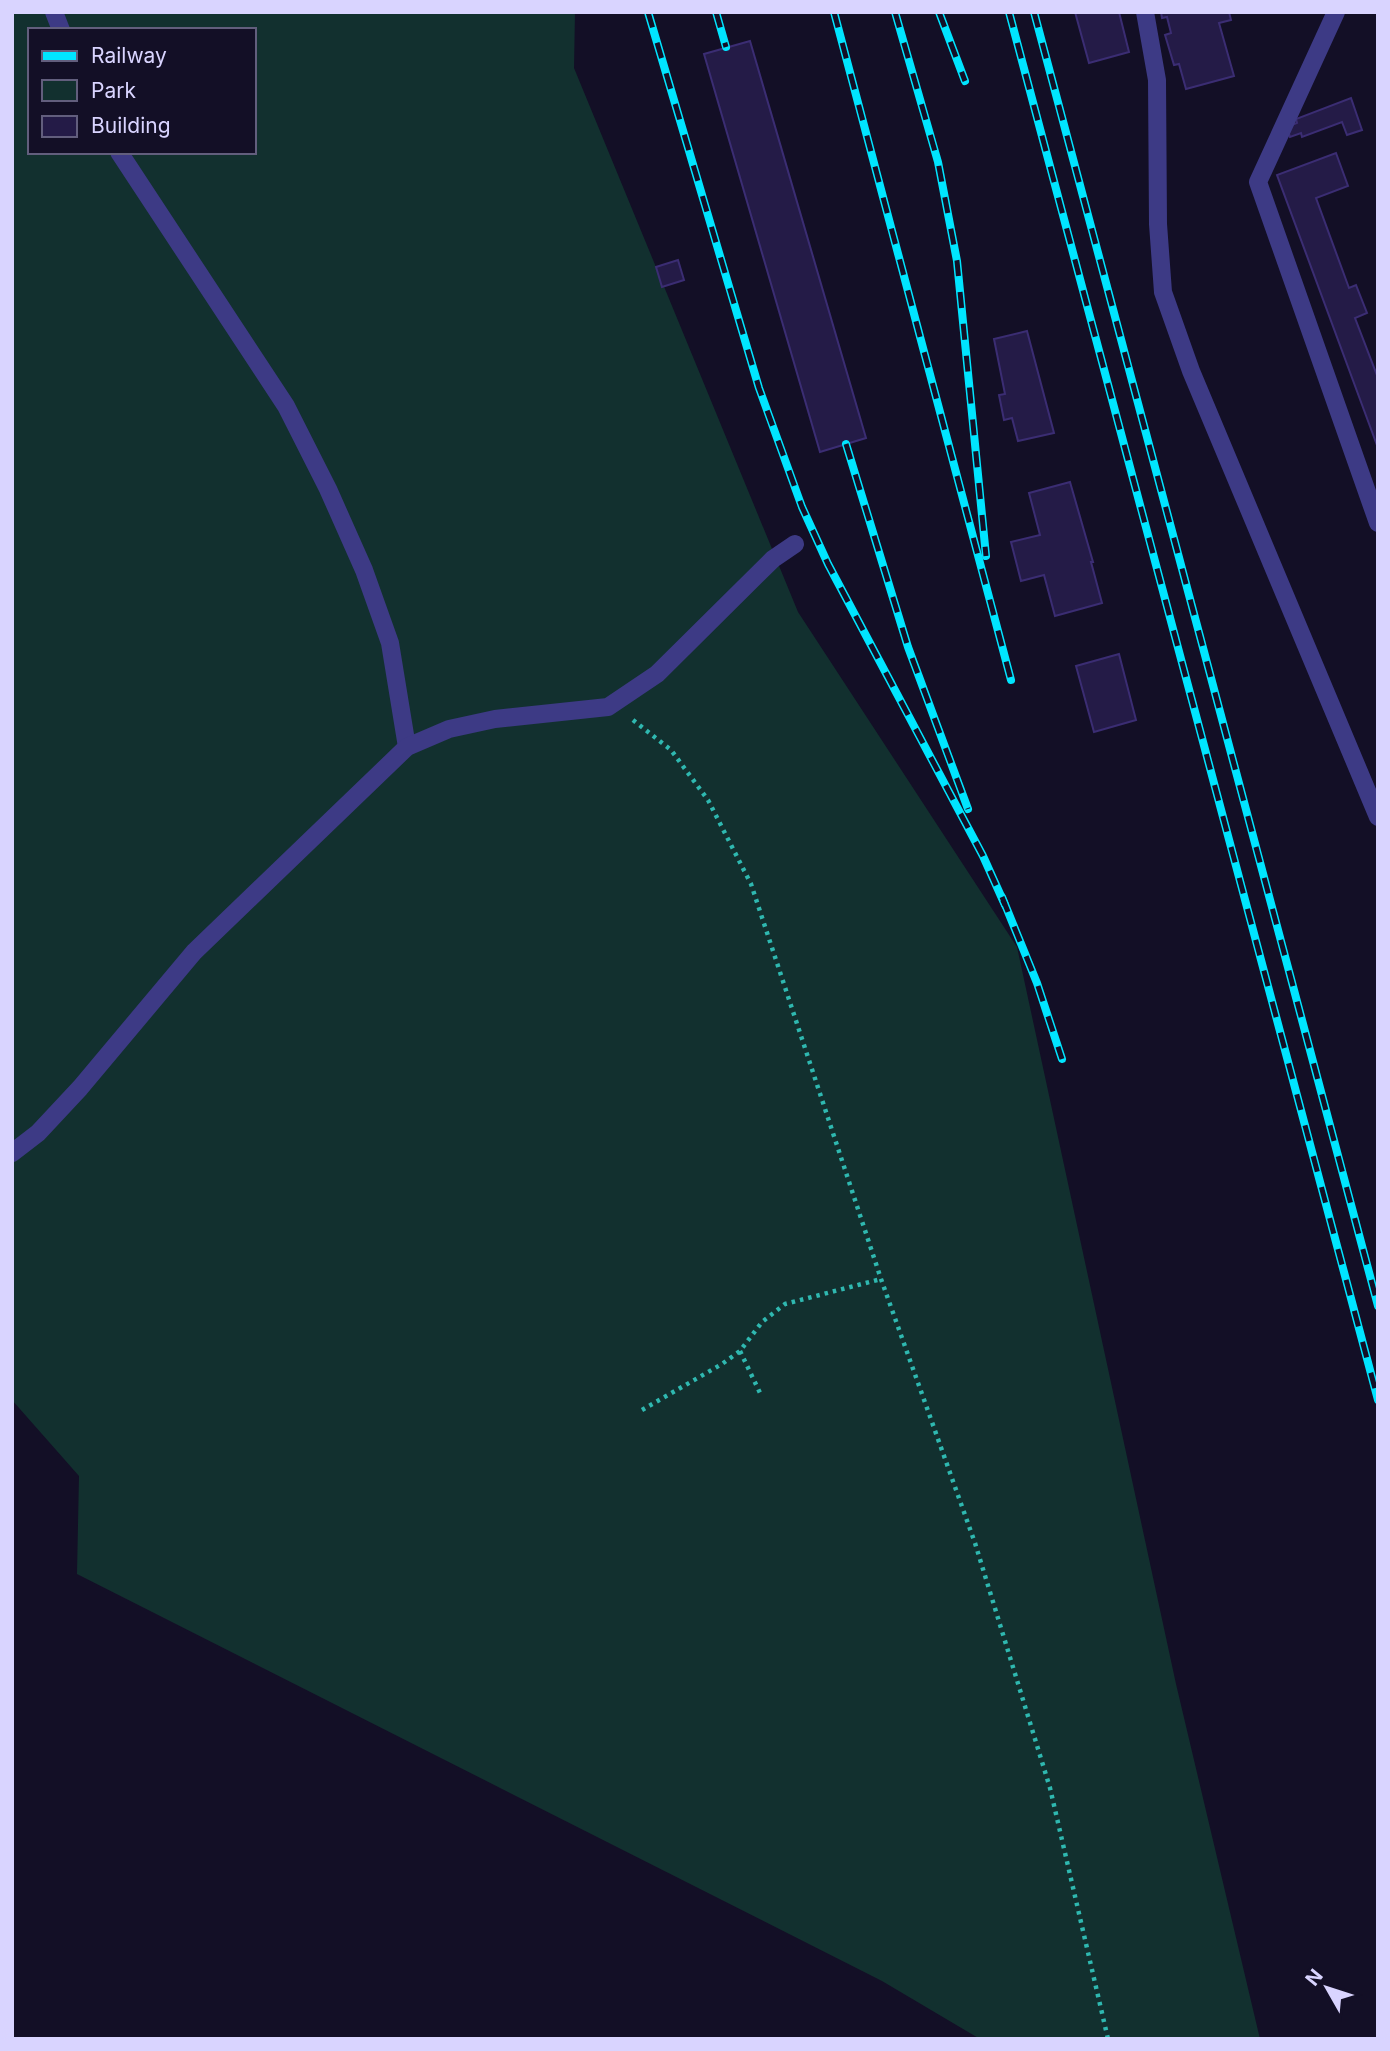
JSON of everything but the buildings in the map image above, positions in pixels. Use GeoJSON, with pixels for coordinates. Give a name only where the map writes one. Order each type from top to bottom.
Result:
{"type":"FeatureCollection","features":[{"type":"Feature","properties":{"kind":"lane"},"geometry":{"type":"LineString","coordinates":[[1145,12],[1157,80],[1158,224],[1163,292],[1191,371],[1378,817]]}},
{"type":"Feature","properties":{"kind":"lane"},"geometry":{"type":"LineString","coordinates":[[1336,12],[1258,182],[1378,523]]}},
{"type":"Feature","properties":{"kind":"lane"},"geometry":{"type":"LineString","coordinates":[[120,154],[286,406],[328,489],[364,570],[390,643],[407,747]]}},
{"type":"Feature","properties":{"kind":"lane"},"geometry":{"type":"LineString","coordinates":[[12,1153],[38,1133],[80,1088],[194,952],[407,747],[449,729],[495,719],[608,706],[657,674],[773,559],[795,544]]}},
{"type":"Feature","properties":{"kind":"path"},"geometry":{"type":"LineString","coordinates":[[608,706],[640,724],[671,750],[708,800],[751,884],[881,1279],[975,1543],[1046,1775],[1108,2039]]}},
{"type":"Feature","properties":{"kind":"path"},"geometry":{"type":"LineString","coordinates":[[642,1410],[740,1351],[762,1322],[785,1304],[881,1279]]}},
{"type":"Feature","properties":{"kind":"path"},"geometry":{"type":"LineString","coordinates":[[740,1351],[761,1395]]}},
{"type":"Feature","properties":{"kind":"green space"},"geometry":{"type":"Polygon","coordinates":[[[12,12],[575,12],[574,68],[798,612],[1017,947],[1176,1684],[1260,2039],[980,2039],[882,1981],[77,1574],[79,1476],[12,1400],[12,12]]]}},
{"type":"Feature","properties":{"kind":"railway"},"geometry":{"type":"LineString","coordinates":[[648,12],[759,388],[802,507],[828,564],[983,856],[1005,905]]}},
{"type":"Feature","properties":{"kind":"railway"},"geometry":{"type":"LineString","coordinates":[[716,12],[726,47]]}},
{"type":"Feature","properties":{"kind":"railway"},"geometry":{"type":"LineString","coordinates":[[834,12],[1011,680]]}},
{"type":"Feature","properties":{"kind":"railway"},"geometry":{"type":"LineString","coordinates":[[895,12],[938,162],[957,261],[986,556]]}},
{"type":"Feature","properties":{"kind":"railway"},"geometry":{"type":"LineString","coordinates":[[939,12],[965,81]]}},
{"type":"Feature","properties":{"kind":"railway"},"geometry":{"type":"LineString","coordinates":[[1009,12],[1378,1400]]}},
{"type":"Feature","properties":{"kind":"railway"},"geometry":{"type":"LineString","coordinates":[[1034,12],[1378,1306]]}},
{"type":"Feature","properties":{"kind":"railway"},"geometry":{"type":"LineString","coordinates":[[846,444],[908,647],[968,809]]}},
{"type":"Feature","properties":{"kind":"railway"},"geometry":{"type":"LineString","coordinates":[[1002,897],[1037,983],[1062,1059]]}}]}
